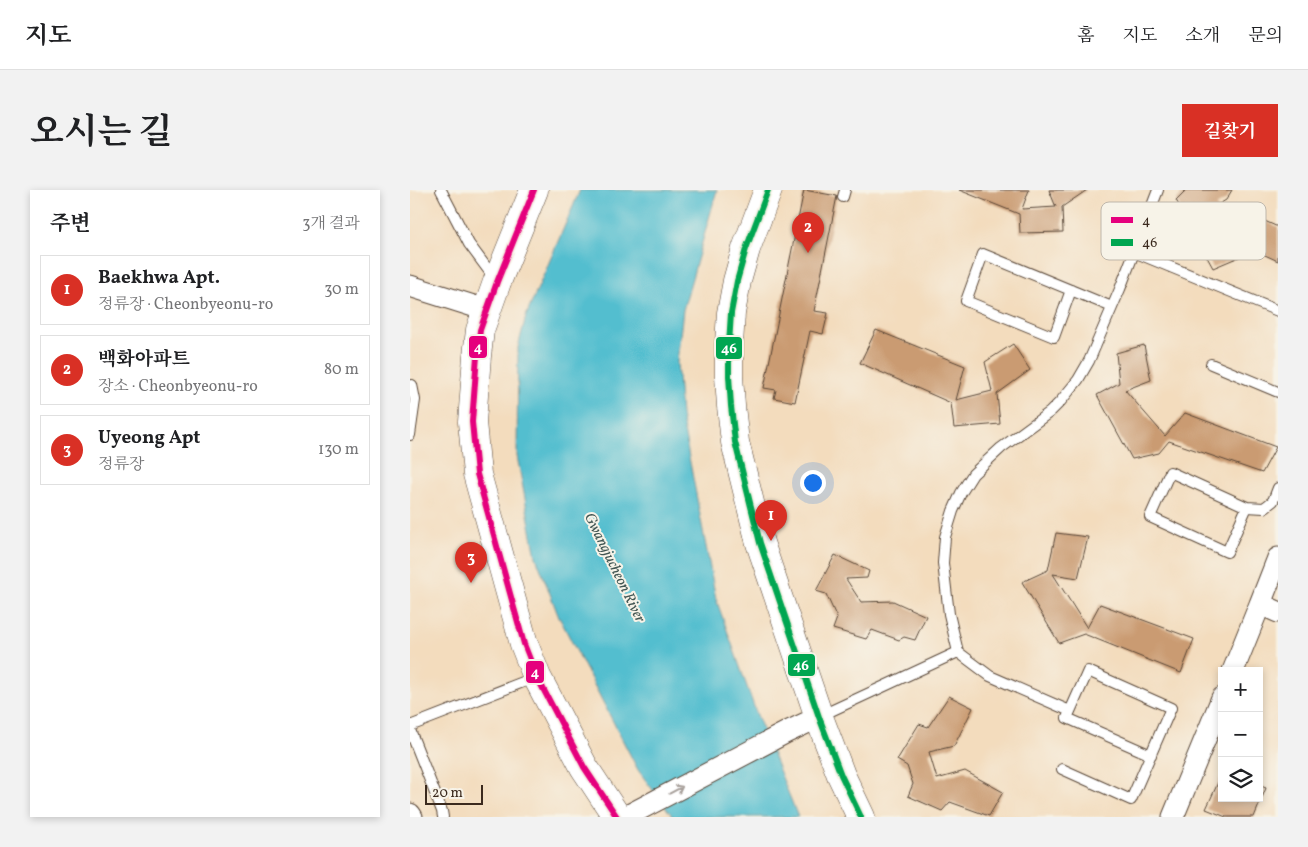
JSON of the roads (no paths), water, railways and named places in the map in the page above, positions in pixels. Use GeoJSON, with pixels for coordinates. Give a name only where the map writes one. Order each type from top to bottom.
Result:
{"type":"FeatureCollection","features":[{"type":"Feature","properties":{"kind":"street"},"geometry":{"type":"LineString","coordinates":[[534,190],[486,310],[480,330],[472,422],[477,474],[524,644],[537,677],[584,767],[625,816],[819,717]]}},
{"type":"Feature","properties":{"kind":"street"},"geometry":{"type":"LineString","coordinates":[[768,190],[746,249],[737,280],[731,313],[728,344],[735,442],[760,543],[819,717],[841,775],[861,817]]}},
{"type":"Feature","properties":{"kind":"street"},"geometry":{"type":"LineString","coordinates":[[410,286],[486,310]]}},
{"type":"Feature","properties":{"kind":"street"},"geometry":{"type":"LineString","coordinates":[[1235,667],[1269,608],[1278,558]]}},
{"type":"Feature","properties":{"kind":"street"},"geometry":{"type":"LineString","coordinates":[[1173,817],[1218,708]]}},
{"type":"Feature","properties":{"kind":"lane"},"geometry":{"type":"LineString","coordinates":[[441,190],[469,244],[497,282]]}},
{"type":"Feature","properties":{"kind":"lane"},"geometry":{"type":"LineString","coordinates":[[1153,202],[1158,190]]}},
{"type":"Feature","properties":{"kind":"lane"},"geometry":{"type":"LineString","coordinates":[[1071,290],[1054,337],[966,301],[983,254],[1071,290],[1112,307]]}},
{"type":"Feature","properties":{"kind":"lane"},"geometry":{"type":"LineString","coordinates":[[1070,711],[990,676],[958,652],[949,614],[943,563],[945,537],[958,499],[973,474],[1001,448],[1050,412],[1078,380],[1089,361],[1131,260]]}},
{"type":"Feature","properties":{"kind":"lane"},"geometry":{"type":"LineString","coordinates":[[1154,260],[1278,311]]}},
{"type":"Feature","properties":{"kind":"lane"},"geometry":{"type":"LineString","coordinates":[[1211,364],[1278,392]]}},
{"type":"Feature","properties":{"kind":"lane"},"geometry":{"type":"LineString","coordinates":[[410,435],[415,400],[411,385]]}},
{"type":"Feature","properties":{"kind":"lane"},"geometry":{"type":"LineString","coordinates":[[1247,507],[1227,552],[1150,517],[1170,472],[1247,507],[1264,508],[1273,501],[1278,488]]}},
{"type":"Feature","properties":{"kind":"lane"},"geometry":{"type":"LineString","coordinates":[[819,717],[958,652]]}},
{"type":"Feature","properties":{"kind":"lane"},"geometry":{"type":"LineString","coordinates":[[1062,769],[1131,800],[1170,708],[1088,671],[1068,718],[1150,755]]}},
{"type":"Feature","properties":{"kind":"lane"},"geometry":{"type":"LineString","coordinates":[[410,726],[537,677]]}},
{"type":"Feature","properties":{"kind":"lane"},"geometry":{"type":"LineString","coordinates":[[410,730],[443,817]]}},
{"type":"Feature","properties":{"kind":"water","name":"Gwangjucheon River"},"geometry":{"type":"Polygon","coordinates":[[[580,190],[717,190],[683,310],[677,362],[681,415],[716,599],[757,715],[798,817],[673,817],[638,770],[558,615],[536,557],[517,456],[518,347],[526,316],[580,190]]]}},
{"type":"Feature","properties":{"kind":"place","name":"백화아파트"},"geometry":{"type":"Point","coordinates":[808,253]}},
{"type":"Feature","properties":{"kind":"place","name":"Baekhwa Apt."},"geometry":{"type":"Point","coordinates":[771,541]}},
{"type":"Feature","properties":{"kind":"place","name":"Uyeong Apt"},"geometry":{"type":"Point","coordinates":[471,583]}}]}
